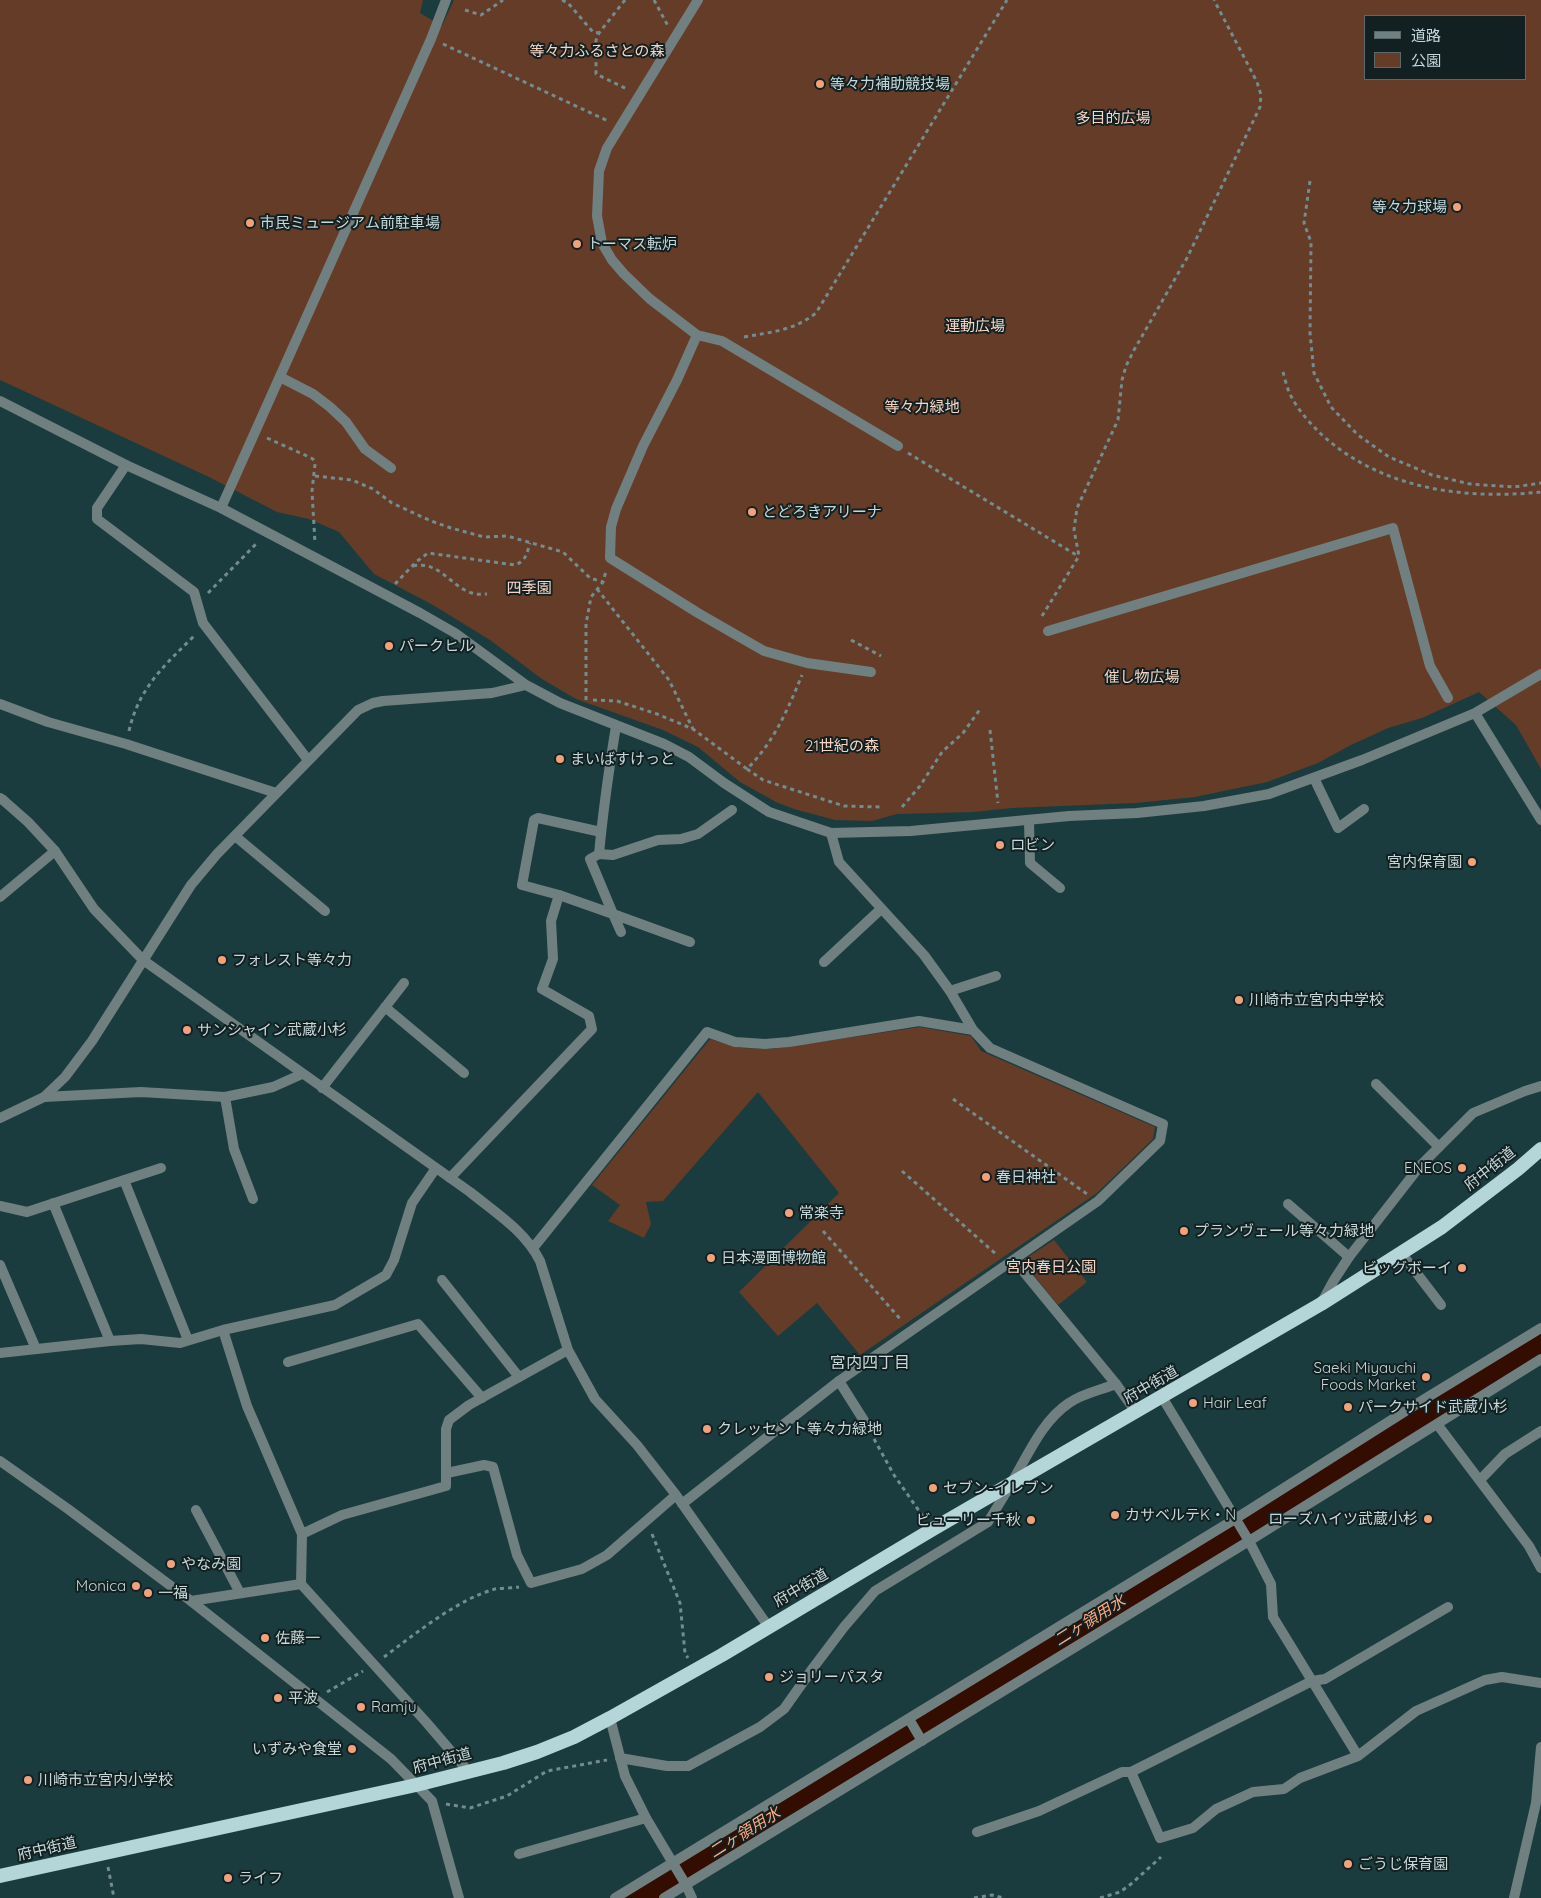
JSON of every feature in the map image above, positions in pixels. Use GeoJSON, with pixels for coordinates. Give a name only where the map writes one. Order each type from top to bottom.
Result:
{"type":"FeatureCollection","features":[{"type":"Feature","properties":{"kind":"highway","name":"府中街道"},"geometry":{"type":"LineString","coordinates":[[0,1876],[416,1785],[503,1763],[574,1737],[695,1670],[1321,1304],[1442,1227],[1541,1149]]}},
{"type":"Feature","properties":{"kind":"street"},"geometry":{"type":"LineString","coordinates":[[221,508],[432,38],[446,0]]}},
{"type":"Feature","properties":{"kind":"street"},"geometry":{"type":"LineString","coordinates":[[698,0],[607,148],[599,171],[597,216],[602,244],[624,274],[650,299],[697,335],[722,341],[898,446]]}},
{"type":"Feature","properties":{"kind":"street"},"geometry":{"type":"LineString","coordinates":[[697,335],[677,380],[643,446],[616,509],[611,527],[610,558],[698,613],[764,651],[807,663],[870,672]]}},
{"type":"Feature","properties":{"kind":"street"},"geometry":{"type":"LineString","coordinates":[[280,377],[313,394],[330,406],[346,422],[365,449],[391,468]]}},
{"type":"Feature","properties":{"kind":"street"},"geometry":{"type":"LineString","coordinates":[[0,401],[126,464],[221,508],[385,595],[455,633],[526,684],[560,703],[664,744],[689,757],[724,783],[769,812],[831,833],[911,831],[1069,816],[1137,813],[1204,806],[1268,794],[1314,778],[1475,712],[1541,674]]}},
{"type":"Feature","properties":{"kind":"street"},"geometry":{"type":"LineString","coordinates":[[126,464],[97,508],[97,519],[194,592],[205,626],[308,760]]}},
{"type":"Feature","properties":{"kind":"street"},"geometry":{"type":"LineString","coordinates":[[1048,631],[1393,528],[1430,666],[1448,698]]}},
{"type":"Feature","properties":{"kind":"street"},"geometry":{"type":"LineString","coordinates":[[0,1118],[44,1097],[65,1077],[92,1041],[191,884],[276,793],[358,710],[383,700],[492,693],[526,684]]}},
{"type":"Feature","properties":{"kind":"street"},"geometry":{"type":"LineString","coordinates":[[0,704],[56,724],[126,744],[276,793]]}},
{"type":"Feature","properties":{"kind":"street"},"geometry":{"type":"LineString","coordinates":[[1475,712],[1541,819]]}},
{"type":"Feature","properties":{"kind":"street"},"geometry":{"type":"LineString","coordinates":[[599,854],[616,726]]}},
{"type":"Feature","properties":{"kind":"street"},"geometry":{"type":"LineString","coordinates":[[1314,778],[1338,828],[1364,808]]}},
{"type":"Feature","properties":{"kind":"street"},"geometry":{"type":"LineString","coordinates":[[1,799],[28,822],[55,851],[94,909],[143,960],[450,1178],[521,1232],[534,1248],[540,1261],[568,1350],[595,1399],[637,1445],[676,1495],[768,1626]]}},
{"type":"Feature","properties":{"kind":"street"},"geometry":{"type":"LineString","coordinates":[[621,932],[590,859],[599,854],[613,855],[658,840],[681,839],[698,834],[732,810]]}},
{"type":"Feature","properties":{"kind":"street"},"geometry":{"type":"LineString","coordinates":[[601,832],[538,818],[534,820],[522,885],[559,895],[690,942]]}},
{"type":"Feature","properties":{"kind":"street"},"geometry":{"type":"LineString","coordinates":[[1029,821],[1030,862],[1060,888]]}},
{"type":"Feature","properties":{"kind":"street"},"geometry":{"type":"LineString","coordinates":[[682,1504],[839,1382],[1098,1201],[1160,1141],[1163,1124],[990,1048],[973,1030],[950,992],[924,955],[838,862],[831,833]]}},
{"type":"Feature","properties":{"kind":"street"},"geometry":{"type":"LineString","coordinates":[[235,836],[325,911]]}},
{"type":"Feature","properties":{"kind":"street"},"geometry":{"type":"LineString","coordinates":[[0,897],[55,851]]}},
{"type":"Feature","properties":{"kind":"street"},"geometry":{"type":"LineString","coordinates":[[450,1178],[592,1029],[589,1016],[542,989],[553,959],[551,921],[559,895]]}},
{"type":"Feature","properties":{"kind":"street"},"geometry":{"type":"LineString","coordinates":[[824,962],[882,909]]}},
{"type":"Feature","properties":{"kind":"street"},"geometry":{"type":"LineString","coordinates":[[950,992],[996,976]]}},
{"type":"Feature","properties":{"kind":"street"},"geometry":{"type":"LineString","coordinates":[[322,1088],[404,983]]}},
{"type":"Feature","properties":{"kind":"street"},"geometry":{"type":"LineString","coordinates":[[385,1007],[464,1073]]}},
{"type":"Feature","properties":{"kind":"street"},"geometry":{"type":"LineString","coordinates":[[534,1248],[707,1032],[735,1042],[765,1044],[789,1042],[919,1021],[973,1030]]}},
{"type":"Feature","properties":{"kind":"street"},"geometry":{"type":"LineString","coordinates":[[44,1097],[141,1092],[225,1097],[273,1087],[302,1074]]}},
{"type":"Feature","properties":{"kind":"street"},"geometry":{"type":"LineString","coordinates":[[1376,1084],[1439,1147]]}},
{"type":"Feature","properties":{"kind":"street"},"geometry":{"type":"LineString","coordinates":[[1321,1304],[1348,1257],[1365,1238],[1420,1166],[1473,1113],[1541,1086]]}},
{"type":"Feature","properties":{"kind":"street"},"geometry":{"type":"LineString","coordinates":[[225,1097],[234,1150],[253,1200]]}},
{"type":"Feature","properties":{"kind":"street"},"geometry":{"type":"LineString","coordinates":[[0,1206],[27,1212],[160,1168]]}},
{"type":"Feature","properties":{"kind":"street"},"geometry":{"type":"LineString","coordinates":[[0,1353],[110,1341],[180,1342],[223,1330],[335,1305],[386,1275],[394,1260],[412,1203],[436,1168]]}},
{"type":"Feature","properties":{"kind":"street"},"geometry":{"type":"LineString","coordinates":[[124,1180],[188,1340]]}},
{"type":"Feature","properties":{"kind":"street"},"geometry":{"type":"LineString","coordinates":[[54,1203],[110,1341]]}},
{"type":"Feature","properties":{"kind":"street"},"geometry":{"type":"LineString","coordinates":[[1288,1204],[1348,1257]]}},
{"type":"Feature","properties":{"kind":"street"},"geometry":{"type":"LineString","coordinates":[[1402,1254],[1441,1305]]}},
{"type":"Feature","properties":{"kind":"street"},"geometry":{"type":"LineString","coordinates":[[1011,1262],[1116,1384],[1136,1412]]}},
{"type":"Feature","properties":{"kind":"street"},"geometry":{"type":"LineString","coordinates":[[0,1265],[36,1349]]}},
{"type":"Feature","properties":{"kind":"street"},"geometry":{"type":"LineString","coordinates":[[442,1280],[519,1377]]}},
{"type":"Feature","properties":{"kind":"street"},"geometry":{"type":"LineString","coordinates":[[288,1362],[418,1324],[482,1398]]}},
{"type":"Feature","properties":{"kind":"street"},"geometry":{"type":"LineString","coordinates":[[615,1898],[1237,1522],[1423,1400],[1541,1328]]}},
{"type":"Feature","properties":{"kind":"street"},"geometry":{"type":"LineString","coordinates":[[223,1330],[247,1406],[302,1534],[301,1584],[468,1771]]}},
{"type":"Feature","properties":{"kind":"street"},"geometry":{"type":"LineString","coordinates":[[302,1534],[342,1516],[446,1486],[446,1428],[449,1420],[469,1405],[568,1350]]}},
{"type":"Feature","properties":{"kind":"street"},"geometry":{"type":"LineString","coordinates":[[664,1898],[922,1741],[1247,1538],[1437,1424],[1541,1358]]}},
{"type":"Feature","properties":{"kind":"street"},"geometry":{"type":"LineString","coordinates":[[839,1382],[868,1428]]}},
{"type":"Feature","properties":{"kind":"street"},"geometry":{"type":"LineString","coordinates":[[620,1758],[667,1766],[688,1766],[760,1727],[784,1709],[839,1634],[875,1591],[988,1522],[1049,1421],[1068,1403],[1080,1396],[1116,1384]]}},
{"type":"Feature","properties":{"kind":"street"},"geometry":{"type":"LineString","coordinates":[[1162,1397],[1247,1538],[1271,1584],[1273,1617],[1358,1756]]}},
{"type":"Feature","properties":{"kind":"street"},"geometry":{"type":"LineString","coordinates":[[1437,1424],[1529,1546],[1541,1568]]}},
{"type":"Feature","properties":{"kind":"street"},"geometry":{"type":"LineString","coordinates":[[1480,1480],[1505,1454],[1541,1431]]}},
{"type":"Feature","properties":{"kind":"street"},"geometry":{"type":"LineString","coordinates":[[0,1461],[68,1508],[191,1601],[391,1759],[432,1801],[459,1898]]}},
{"type":"Feature","properties":{"kind":"street"},"geometry":{"type":"LineString","coordinates":[[447,1474],[484,1465],[492,1467],[517,1555],[531,1583],[582,1569],[607,1555],[676,1495]]}},
{"type":"Feature","properties":{"kind":"street"},"geometry":{"type":"LineString","coordinates":[[196,1510],[240,1593]]}},
{"type":"Feature","properties":{"kind":"street"},"geometry":{"type":"LineString","coordinates":[[191,1601],[301,1584]]}},
{"type":"Feature","properties":{"kind":"street"},"geometry":{"type":"LineString","coordinates":[[977,1832],[1039,1811],[1122,1772],[1131,1772],[1312,1681],[1326,1679],[1448,1607]]}},
{"type":"Feature","properties":{"kind":"street"},"geometry":{"type":"LineString","coordinates":[[1131,1772],[1160,1838],[1193,1828],[1216,1809],[1253,1792],[1284,1789],[1300,1778],[1358,1756],[1416,1711],[1485,1680],[1502,1677],[1541,1683]]}},
{"type":"Feature","properties":{"kind":"street"},"geometry":{"type":"LineString","coordinates":[[610,1718],[625,1776],[646,1818],[674,1863],[692,1898]]}},
{"type":"Feature","properties":{"kind":"street"},"geometry":{"type":"LineString","coordinates":[[909,1719],[922,1741]]}},
{"type":"Feature","properties":{"kind":"street"},"geometry":{"type":"LineString","coordinates":[[1514,1898],[1539,1803],[1541,1746]]}},
{"type":"Feature","properties":{"kind":"street"},"geometry":{"type":"LineString","coordinates":[[519,1854],[646,1818]]}},
{"type":"Feature","properties":{"kind":"path"},"geometry":{"type":"LineString","coordinates":[[465,10],[480,15],[503,0]]}},
{"type":"Feature","properties":{"kind":"path"},"geometry":{"type":"LineString","coordinates":[[562,0],[568,3],[593,32],[599,33]]}},
{"type":"Feature","properties":{"kind":"path"},"geometry":{"type":"LineString","coordinates":[[626,0],[599,33],[596,40],[596,74],[639,95]]}},
{"type":"Feature","properties":{"kind":"path"},"geometry":{"type":"LineString","coordinates":[[654,0],[667,25],[679,30]]}},
{"type":"Feature","properties":{"kind":"path"},"geometry":{"type":"LineString","coordinates":[[722,341],[791,328],[806,321],[816,313],[1007,0]]}},
{"type":"Feature","properties":{"kind":"path"},"geometry":{"type":"LineString","coordinates":[[1042,616],[1079,556],[1074,530],[1077,508],[1118,420],[1122,380],[1126,366],[1187,258],[1260,107],[1261,95],[1257,82],[1214,0]]}},
{"type":"Feature","properties":{"kind":"path"},"geometry":{"type":"LineString","coordinates":[[432,38],[620,126]]}},
{"type":"Feature","properties":{"kind":"path"},"geometry":{"type":"LineString","coordinates":[[1310,181],[1304,223],[1311,242],[1312,353],[1314,373],[1330,407],[1358,435],[1389,457],[1432,475],[1470,484],[1514,487],[1541,483]]}},
{"type":"Feature","properties":{"kind":"path"},"geometry":{"type":"LineString","coordinates":[[1283,372],[1290,394],[1309,422],[1333,445],[1368,467],[1400,480],[1436,490],[1470,494],[1510,495],[1541,492]]}},
{"type":"Feature","properties":{"kind":"path"},"geometry":{"type":"LineString","coordinates":[[254,432],[313,459],[315,464],[312,491],[315,558]]}},
{"type":"Feature","properties":{"kind":"path"},"geometry":{"type":"LineString","coordinates":[[898,446],[1079,556]]}},
{"type":"Feature","properties":{"kind":"path"},"geometry":{"type":"LineString","coordinates":[[315,476],[352,480],[373,489],[392,503],[451,528],[484,537],[507,536],[563,552],[590,578],[603,582]]}},
{"type":"Feature","properties":{"kind":"path"},"geometry":{"type":"LineString","coordinates":[[385,595],[422,556],[428,554],[515,565],[525,558],[530,543]]}},
{"type":"Feature","properties":{"kind":"path"},"geometry":{"type":"LineString","coordinates":[[197,604],[256,544]]}},
{"type":"Feature","properties":{"kind":"path"},"geometry":{"type":"LineString","coordinates":[[582,713],[586,700],[586,624],[591,597],[603,582],[610,558]]}},
{"type":"Feature","properties":{"kind":"path"},"geometry":{"type":"LineString","coordinates":[[412,566],[420,564],[435,569],[471,593],[487,594]]}},
{"type":"Feature","properties":{"kind":"path"},"geometry":{"type":"LineString","coordinates":[[597,589],[669,680],[693,730]]}},
{"type":"Feature","properties":{"kind":"path"},"geometry":{"type":"LineString","coordinates":[[126,744],[132,719],[148,684],[205,626]]}},
{"type":"Feature","properties":{"kind":"path"},"geometry":{"type":"LineString","coordinates":[[852,640],[881,656]]}},
{"type":"Feature","properties":{"kind":"path"},"geometry":{"type":"LineString","coordinates":[[747,769],[762,754],[786,714],[807,663]]}},
{"type":"Feature","properties":{"kind":"path"},"geometry":{"type":"LineString","coordinates":[[586,700],[617,701],[657,714],[693,730],[763,780],[844,806],[882,807]]}},
{"type":"Feature","properties":{"kind":"path"},"geometry":{"type":"LineString","coordinates":[[902,807],[920,786],[942,752],[963,733],[981,708]]}},
{"type":"Feature","properties":{"kind":"path"},"geometry":{"type":"LineString","coordinates":[[990,730],[998,803]]}},
{"type":"Feature","properties":{"kind":"path"},"geometry":{"type":"LineString","coordinates":[[953,1099],[1098,1201]]}},
{"type":"Feature","properties":{"kind":"path"},"geometry":{"type":"LineString","coordinates":[[902,1171],[1011,1262]]}},
{"type":"Feature","properties":{"kind":"path"},"geometry":{"type":"LineString","coordinates":[[823,1231],[911,1332]]}},
{"type":"Feature","properties":{"kind":"path"},"geometry":{"type":"LineString","coordinates":[[868,1428],[894,1475],[927,1522]]}},
{"type":"Feature","properties":{"kind":"path"},"geometry":{"type":"LineString","coordinates":[[647,1521],[680,1603],[685,1653],[695,1670]]}},
{"type":"Feature","properties":{"kind":"path"},"geometry":{"type":"LineString","coordinates":[[315,1699],[373,1665],[445,1614],[476,1597],[496,1589],[524,1587],[531,1583]]}},
{"type":"Feature","properties":{"kind":"path"},"geometry":{"type":"LineString","coordinates":[[432,1801],[470,1808],[506,1796],[547,1771],[620,1758]]}},
{"type":"Feature","properties":{"kind":"path"},"geometry":{"type":"LineString","coordinates":[[1100,1898],[1120,1892],[1161,1857]]}},
{"type":"Feature","properties":{"kind":"path"},"geometry":{"type":"LineString","coordinates":[[108,1866],[114,1898]]}},
{"type":"Feature","properties":{"kind":"path"},"geometry":{"type":"LineString","coordinates":[[974,1898],[992,1895],[1003,1898]]}},
{"type":"Feature","properties":{"kind":"green space","name":"等々力緑地"},"geometry":{"type":"Polygon","coordinates":[[[0,0],[423,0],[420,13],[442,26],[454,0],[1541,0],[1541,769],[1516,725],[1479,692],[1422,718],[1388,728],[1318,763],[1267,782],[1195,797],[1135,803],[1012,808],[973,812],[897,814],[872,821],[835,820],[776,802],[740,782],[698,747],[663,730],[576,699],[542,679],[490,640],[433,605],[374,574],[339,532],[309,519],[277,512],[209,477],[0,380],[0,0]]]}},
{"type":"Feature","properties":{"kind":"green space"},"geometry":{"type":"Polygon","coordinates":[[[920,1027],[971,1036],[981,1051],[1155,1127],[1153,1139],[1097,1193],[860,1355],[817,1303],[778,1336],[739,1292],[839,1193],[758,1092],[663,1201],[646,1202],[651,1224],[644,1238],[608,1221],[620,1205],[592,1185],[710,1039],[740,1048],[772,1049],[920,1027]]]}},
{"type":"Feature","properties":{"kind":"green space","name":"宮内春日公園"},"geometry":{"type":"Polygon","coordinates":[[[1054,1240],[1087,1282],[1058,1305],[1022,1261],[1054,1240]]]}},
{"type":"Feature","properties":{"kind":"waterway","name":"二ヶ領用水"},"geometry":{"type":"LineString","coordinates":[[639,1898],[879,1753],[1541,1344]]}},
{"type":"Feature","properties":{"kind":"place","name":"等々力補助競技場"},"geometry":{"type":"Point","coordinates":[820,84]}},
{"type":"Feature","properties":{"kind":"place","name":"等々力球場"},"geometry":{"type":"Point","coordinates":[1457,207]}},
{"type":"Feature","properties":{"kind":"place","name":"市民ミュージアム前駐車場"},"geometry":{"type":"Point","coordinates":[250,223]}},
{"type":"Feature","properties":{"kind":"place","name":"トーマス転炉"},"geometry":{"type":"Point","coordinates":[577,244]}},
{"type":"Feature","properties":{"kind":"place","name":"とどろきアリーナ"},"geometry":{"type":"Point","coordinates":[752,512]}},
{"type":"Feature","properties":{"kind":"place","name":"パークヒル"},"geometry":{"type":"Point","coordinates":[389,646]}},
{"type":"Feature","properties":{"kind":"place","name":"まいばすけっと"},"geometry":{"type":"Point","coordinates":[560,759]}},
{"type":"Feature","properties":{"kind":"place","name":"ロビン"},"geometry":{"type":"Point","coordinates":[1000,845]}},
{"type":"Feature","properties":{"kind":"place","name":"宮内保育園"},"geometry":{"type":"Point","coordinates":[1472,862]}},
{"type":"Feature","properties":{"kind":"place","name":"フォレスト等々力"},"geometry":{"type":"Point","coordinates":[222,960]}},
{"type":"Feature","properties":{"kind":"place","name":"川崎市立宮内中学校"},"geometry":{"type":"Point","coordinates":[1239,1000]}},
{"type":"Feature","properties":{"kind":"place","name":"サンシャイン武蔵小杉"},"geometry":{"type":"Point","coordinates":[187,1030]}},
{"type":"Feature","properties":{"kind":"place","name":"ENEOS"},"geometry":{"type":"Point","coordinates":[1462,1168]}},
{"type":"Feature","properties":{"kind":"place","name":"春日神社"},"geometry":{"type":"Point","coordinates":[986,1177]}},
{"type":"Feature","properties":{"kind":"place","name":"常楽寺"},"geometry":{"type":"Point","coordinates":[789,1213]}},
{"type":"Feature","properties":{"kind":"place","name":"プランヴェール等々力緑地"},"geometry":{"type":"Point","coordinates":[1184,1231]}},
{"type":"Feature","properties":{"kind":"place","name":"日本漫画博物館"},"geometry":{"type":"Point","coordinates":[711,1258]}},
{"type":"Feature","properties":{"kind":"place","name":"ビッグボーイ"},"geometry":{"type":"Point","coordinates":[1462,1268]}},
{"type":"Feature","properties":{"kind":"place","name":"Saeki Miyauchi Foods Market"},"geometry":{"type":"Point","coordinates":[1426,1377]}},
{"type":"Feature","properties":{"kind":"place","name":"Hair Leaf"},"geometry":{"type":"Point","coordinates":[1193,1403]}},
{"type":"Feature","properties":{"kind":"place","name":"パークサイド武蔵小杉"},"geometry":{"type":"Point","coordinates":[1348,1407]}},
{"type":"Feature","properties":{"kind":"place","name":"クレッセント等々力緑地"},"geometry":{"type":"Point","coordinates":[707,1429]}},
{"type":"Feature","properties":{"kind":"place","name":"セブン-イレブン"},"geometry":{"type":"Point","coordinates":[933,1488]}},
{"type":"Feature","properties":{"kind":"place","name":"カサベルテK・N"},"geometry":{"type":"Point","coordinates":[1115,1515]}},
{"type":"Feature","properties":{"kind":"place","name":"ローズハイツ武蔵小杉"},"geometry":{"type":"Point","coordinates":[1428,1519]}},
{"type":"Feature","properties":{"kind":"place","name":"ビューリー千秋"},"geometry":{"type":"Point","coordinates":[1031,1520]}},
{"type":"Feature","properties":{"kind":"place","name":"やなみ園"},"geometry":{"type":"Point","coordinates":[171,1564]}},
{"type":"Feature","properties":{"kind":"place","name":"Monica"},"geometry":{"type":"Point","coordinates":[136,1586]}},
{"type":"Feature","properties":{"kind":"place","name":"一福"},"geometry":{"type":"Point","coordinates":[148,1593]}},
{"type":"Feature","properties":{"kind":"place","name":"佐藤一"},"geometry":{"type":"Point","coordinates":[265,1638]}},
{"type":"Feature","properties":{"kind":"place","name":"ジョリーパスタ"},"geometry":{"type":"Point","coordinates":[769,1677]}},
{"type":"Feature","properties":{"kind":"place","name":"平波"},"geometry":{"type":"Point","coordinates":[278,1698]}},
{"type":"Feature","properties":{"kind":"place","name":"Ramju"},"geometry":{"type":"Point","coordinates":[361,1707]}},
{"type":"Feature","properties":{"kind":"place","name":"いずみや食堂"},"geometry":{"type":"Point","coordinates":[352,1749]}},
{"type":"Feature","properties":{"kind":"place","name":"川崎市立宮内小学校"},"geometry":{"type":"Point","coordinates":[28,1780]}},
{"type":"Feature","properties":{"kind":"place","name":"ごうじ保育園"},"geometry":{"type":"Point","coordinates":[1348,1864]}},
{"type":"Feature","properties":{"kind":"place","name":"ライフ"},"geometry":{"type":"Point","coordinates":[228,1878]}},
{"type":"Feature","properties":{"kind":"district","name":"宮内四丁目"},"geometry":{"type":"Point","coordinates":[870,1363]}},
{"type":"Feature","properties":{"kind":"park label","name":"等々力ふるさとの森"},"geometry":{"type":"Point","coordinates":[597,51]}},
{"type":"Feature","properties":{"kind":"park label","name":"多目的広場"},"geometry":{"type":"Point","coordinates":[1113,118]}},
{"type":"Feature","properties":{"kind":"park label","name":"運動広場"},"geometry":{"type":"Point","coordinates":[975,326]}},
{"type":"Feature","properties":{"kind":"park label","name":"四季園"},"geometry":{"type":"Point","coordinates":[529,588]}},
{"type":"Feature","properties":{"kind":"park label","name":"催し物広場"},"geometry":{"type":"Point","coordinates":[1142,677]}},
{"type":"Feature","properties":{"kind":"park label","name":"21世紀の森"},"geometry":{"type":"Point","coordinates":[842,746]}}]}
